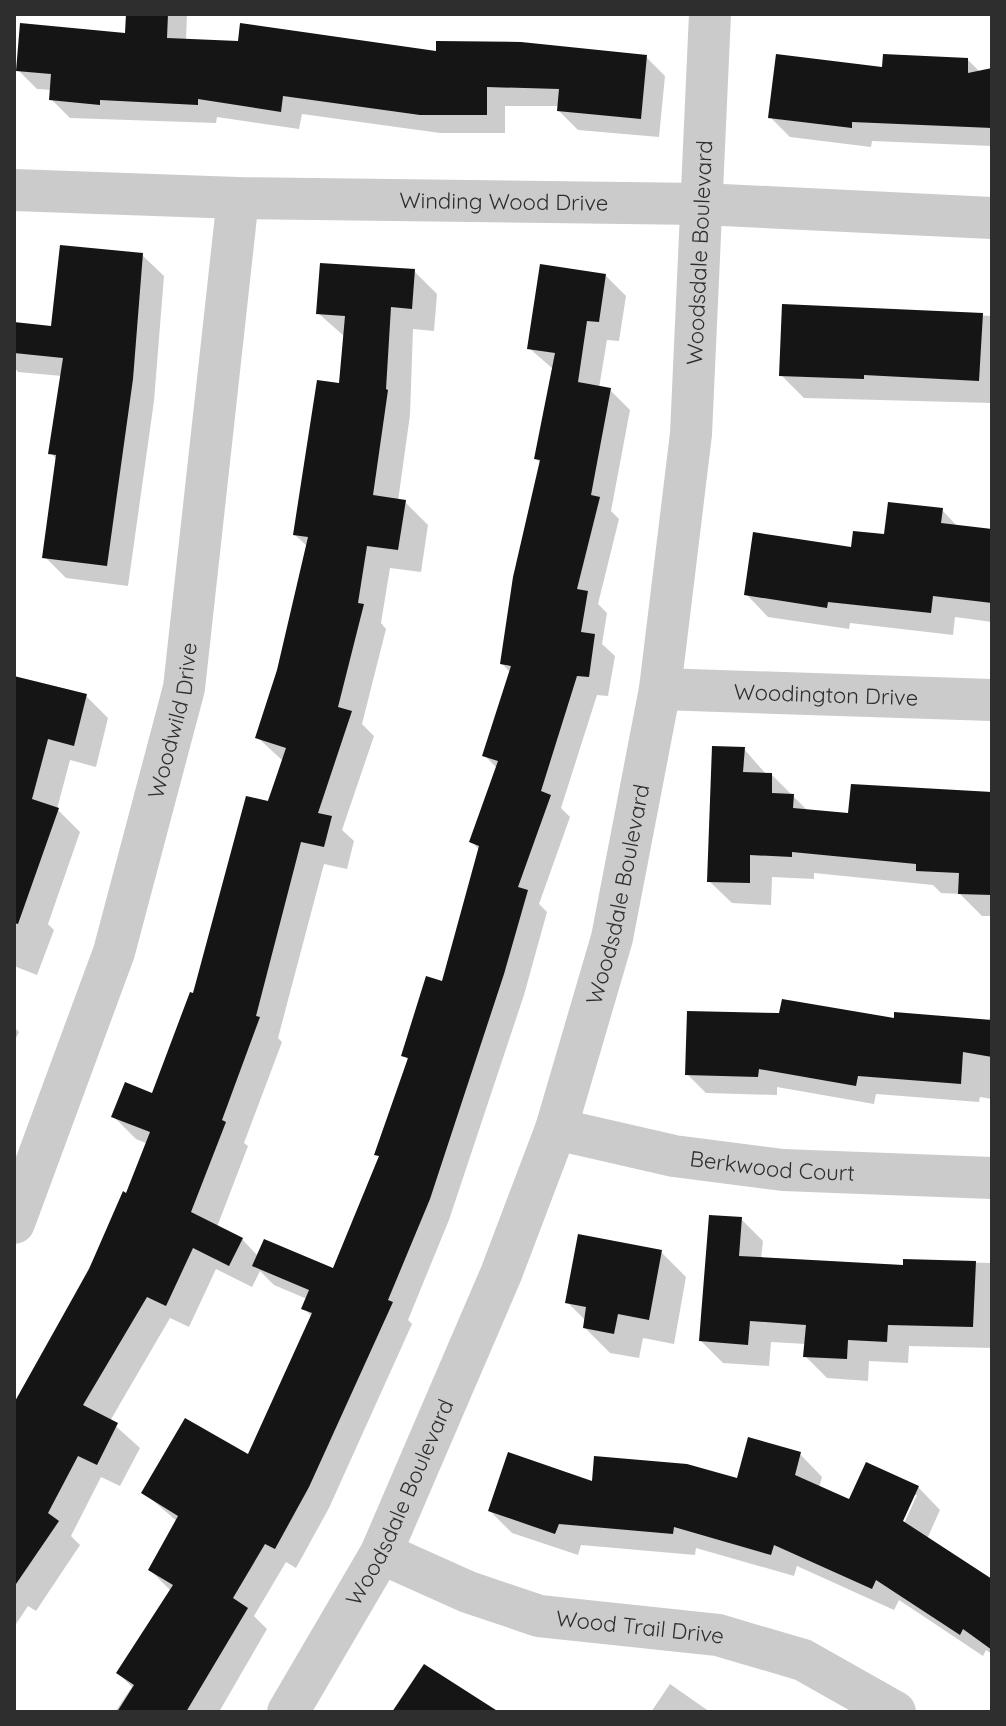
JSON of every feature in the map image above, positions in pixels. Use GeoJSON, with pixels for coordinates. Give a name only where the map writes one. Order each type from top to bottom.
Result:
{"type":"FeatureCollection","features":[{"type":"Feature","properties":{"kind":"street","name":"Woodsdale Boulevard"},"geometry":{"type":"LineString","coordinates":[[288,1712],[381,1553],[501,1274],[556,1129],[612,938],[660,689],[691,434],[710,14]]}},
{"type":"Feature","properties":{"kind":"street","name":"Winding Wood Drive"},"geometry":{"type":"LineString","coordinates":[[14,190],[238,198],[702,204],[992,218]]}},
{"type":"Feature","properties":{"kind":"street","name":"Woodwild Drive"},"geometry":{"type":"LineString","coordinates":[[14,1223],[114,952],[184,688],[238,198]]}},
{"type":"Feature","properties":{"kind":"street","name":"Woodington Drive"},"geometry":{"type":"LineString","coordinates":[[660,689],[992,700]]}},
{"type":"Feature","properties":{"kind":"street","name":"Berkwood Court"},"geometry":{"type":"LineString","coordinates":[[556,1129],[674,1156],[783,1170],[992,1178]]}},
{"type":"Feature","properties":{"kind":"street","name":"Wood Trail Drive"},"geometry":{"type":"LineString","coordinates":[[381,1553],[468,1592],[539,1616],[718,1635],[803,1660],[887,1710]]}},
{"type":"Feature","properties":{"kind":"building"},"geometry":{"type":"Polygon","coordinates":[[[126,14],[168,14],[167,38],[238,41],[240,23],[436,51],[436,41],[521,42],[647,55],[641,119],[557,111],[559,89],[487,87],[487,115],[420,115],[283,96],[281,112],[198,99],[198,105],[100,100],[100,105],[49,100],[51,74],[16,71],[20,23],[125,33],[126,14]]]}},
{"type":"Feature","properties":{"kind":"building"},"geometry":{"type":"Polygon","coordinates":[[[776,54],[882,67],[883,54],[968,58],[968,73],[992,68],[992,128],[852,122],[852,128],[768,118],[776,54]]]}},
{"type":"Feature","properties":{"kind":"building"},"geometry":{"type":"Polygon","coordinates":[[[60,245],[143,253],[133,379],[107,566],[42,558],[56,455],[48,454],[63,358],[14,353],[14,322],[51,326],[60,245]]]}},
{"type":"Feature","properties":{"kind":"building"},"geometry":{"type":"Polygon","coordinates":[[[320,263],[415,269],[412,309],[391,307],[388,390],[373,495],[406,500],[398,550],[367,546],[358,603],[364,604],[338,707],[352,711],[318,813],[332,816],[324,847],[301,842],[256,1016],[260,1017],[222,1120],[226,1122],[191,1212],[243,1238],[229,1266],[193,1248],[166,1306],[147,1297],[83,1405],[118,1423],[97,1465],[78,1456],[48,1513],[59,1521],[14,1587],[14,1403],[89,1269],[123,1191],[126,1193],[150,1132],[111,1117],[125,1082],[152,1093],[190,992],[193,993],[246,796],[268,801],[286,748],[255,738],[277,670],[308,537],[293,535],[317,380],[339,383],[345,316],[316,314],[320,263]]]}},
{"type":"Feature","properties":{"kind":"building"},"geometry":{"type":"Polygon","coordinates":[[[540,264],[606,274],[599,322],[587,321],[578,382],[611,388],[591,495],[600,497],[577,589],[588,591],[581,632],[595,634],[589,677],[577,676],[541,791],[551,795],[518,887],[528,890],[504,974],[430,1199],[388,1300],[393,1302],[309,1487],[275,1549],[265,1544],[233,1598],[248,1608],[186,1712],[117,1712],[134,1685],[116,1673],[173,1585],[148,1570],[178,1516],[141,1493],[185,1418],[248,1454],[312,1313],[301,1309],[309,1290],[252,1266],[264,1239],[333,1268],[379,1156],[374,1155],[408,1058],[401,1056],[426,976],[442,981],[479,846],[469,842],[498,761],[482,756],[511,666],[500,664],[513,577],[540,460],[534,459],[555,353],[527,349],[540,264]]]}},
{"type":"Feature","properties":{"kind":"building"},"geometry":{"type":"Polygon","coordinates":[[[782,304],[983,313],[979,381],[864,375],[864,379],[779,376],[782,304]]]}},
{"type":"Feature","properties":{"kind":"building"},"geometry":{"type":"Polygon","coordinates":[[[888,502],[943,508],[941,523],[992,529],[992,603],[933,596],[931,613],[828,602],[827,608],[744,595],[753,532],[851,547],[853,531],[884,534],[888,502]]]}},
{"type":"Feature","properties":{"kind":"building"},"geometry":{"type":"Polygon","coordinates":[[[14,676],[87,694],[74,746],[48,739],[32,799],[59,808],[18,924],[14,923],[14,676]]]}},
{"type":"Feature","properties":{"kind":"building"},"geometry":{"type":"Polygon","coordinates":[[[712,746],[745,747],[743,772],[772,773],[772,793],[794,794],[793,808],[848,813],[851,784],[992,792],[992,895],[958,894],[959,873],[916,871],[916,864],[792,852],[792,857],[750,855],[750,883],[707,882],[712,746]]]}},
{"type":"Feature","properties":{"kind":"building"},"geometry":{"type":"Polygon","coordinates":[[[782,999],[894,1018],[894,1012],[992,1020],[992,1057],[963,1052],[961,1084],[858,1076],[856,1086],[759,1069],[758,1077],[685,1075],[687,1011],[779,1013],[782,999]]]}},
{"type":"Feature","properties":{"kind":"building"},"geometry":{"type":"Polygon","coordinates":[[[709,1215],[742,1217],[739,1256],[903,1265],[903,1259],[976,1261],[973,1327],[888,1325],[887,1342],[848,1340],[847,1359],[803,1357],[806,1325],[750,1321],[748,1345],[699,1341],[709,1215]]]}},
{"type":"Feature","properties":{"kind":"building"},"geometry":{"type":"Polygon","coordinates":[[[578,1234],[662,1250],[649,1320],[618,1314],[614,1334],[583,1328],[586,1307],[565,1303],[578,1234]]]}},
{"type":"Feature","properties":{"kind":"building"},"geometry":{"type":"Polygon","coordinates":[[[748,1437],[801,1452],[795,1475],[849,1499],[866,1462],[919,1486],[903,1521],[992,1579],[992,1650],[963,1629],[960,1635],[876,1580],[872,1589],[774,1545],[771,1555],[674,1527],[673,1534],[559,1524],[555,1534],[488,1511],[508,1452],[592,1481],[594,1456],[687,1464],[737,1478],[748,1437]]]}},
{"type":"Feature","properties":{"kind":"building"},"geometry":{"type":"Polygon","coordinates":[[[424,1664],[499,1712],[392,1712],[424,1664]]]}}]}
